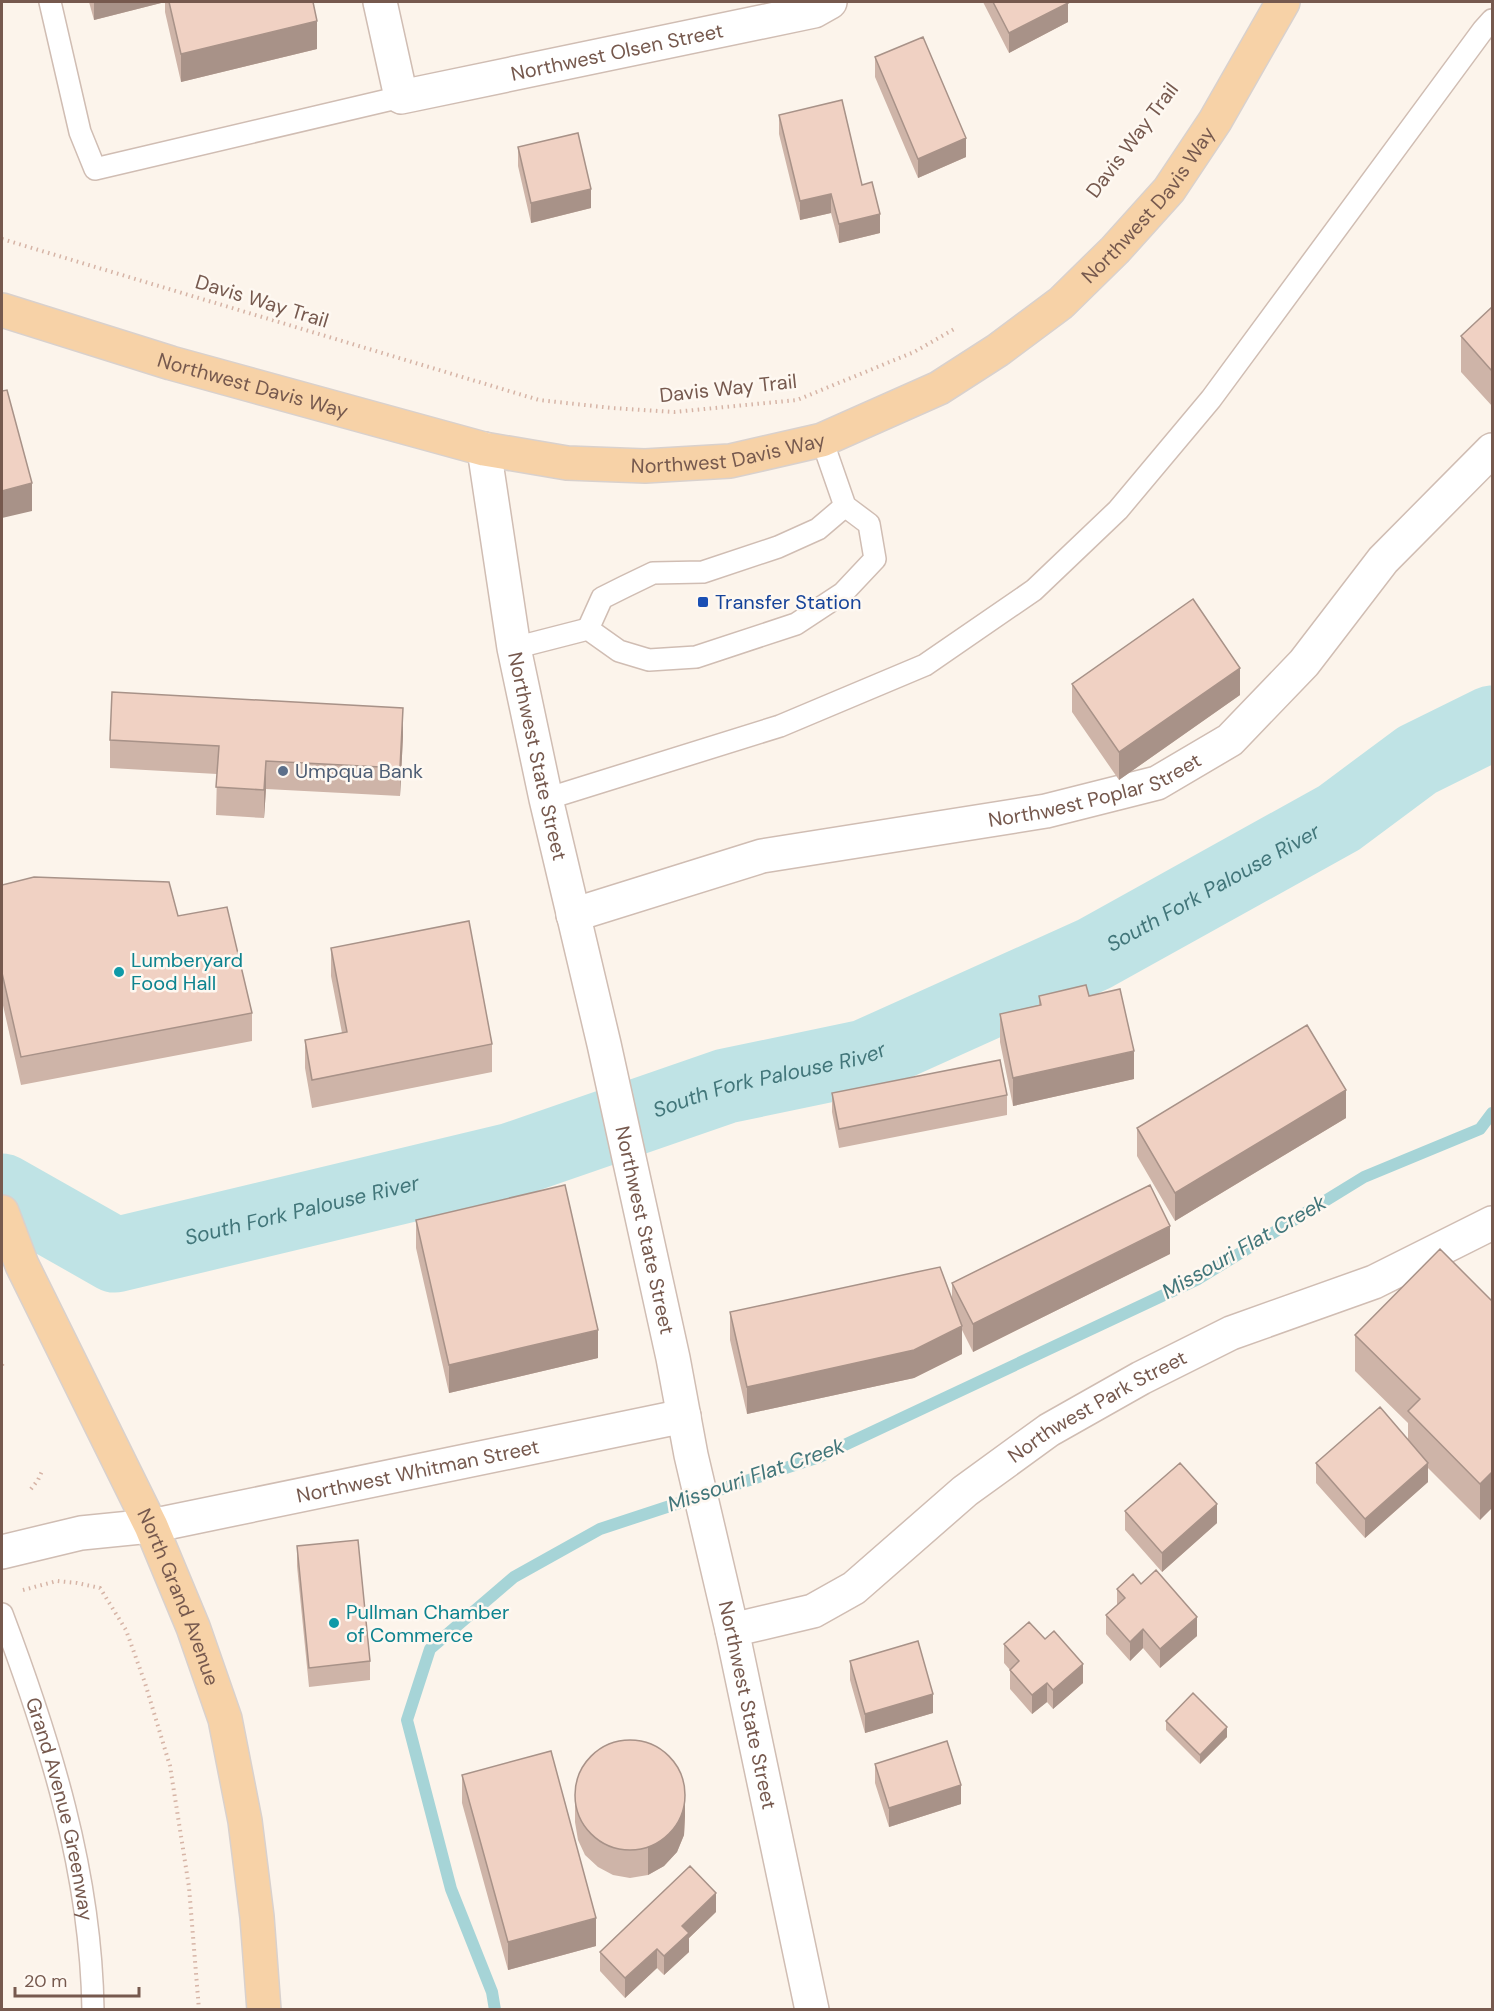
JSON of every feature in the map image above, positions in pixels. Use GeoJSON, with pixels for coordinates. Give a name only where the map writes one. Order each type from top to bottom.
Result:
{"type":"FeatureCollection","features":[{"type":"Feature","properties":{"kind":"main road","name":"Northwest Davis Way"},"geometry":{"type":"LineString","coordinates":[[2,310],[171,363],[484,449],[567,463],[645,466],[730,461],[822,440],[939,388],[999,350],[1068,296],[1116,250],[1169,190],[1215,121],[1283,2]]}},
{"type":"Feature","properties":{"kind":"main road","name":"North Grand Avenue"},"geometry":{"type":"LineString","coordinates":[[2,1212],[22,1265],[151,1526],[193,1627],[225,1719],[245,1821],[257,1917],[264,2010]]}},
{"type":"Feature","properties":{"kind":"street"},"geometry":{"type":"LineString","coordinates":[[380,2],[400,97]]}},
{"type":"Feature","properties":{"kind":"street","name":"Northwest Olsen Street"},"geometry":{"type":"LineString","coordinates":[[400,97],[814,11],[830,2]]}},
{"type":"Feature","properties":{"kind":"street","name":"Northwest State Street"},"geometry":{"type":"LineString","coordinates":[[484,449],[514,648],[546,799],[604,1044],[812,2010]]}},
{"type":"Feature","properties":{"kind":"street","name":"Northwest Poplar Street"},"geometry":{"type":"LineString","coordinates":[[573,915],[762,856],[1046,811],[1157,783],[1230,740],[1304,663],[1383,560],[1492,450]]}},
{"type":"Feature","properties":{"kind":"street","name":"Northwest Park Street"},"geometry":{"type":"LineString","coordinates":[[732,1630],[813,1611],[854,1588],[965,1491],[1049,1430],[1141,1378],[1231,1333],[1374,1282],[1492,1223]]}},
{"type":"Feature","properties":{"kind":"street","name":"Northwest Whitman Street"},"geometry":{"type":"LineString","coordinates":[[2,1551],[81,1533],[151,1526],[684,1416]]}},
{"type":"Feature","properties":{"kind":"lane"},"geometry":{"type":"LineString","coordinates":[[50,2],[80,132],[95,169],[400,97]]}},
{"type":"Feature","properties":{"kind":"lane"},"geometry":{"type":"LineString","coordinates":[[546,799],[780,726],[926,665],[1034,590],[1118,510],[1210,399],[1492,20]]}},
{"type":"Feature","properties":{"kind":"lane"},"geometry":{"type":"LineString","coordinates":[[514,648],[588,629],[619,651],[649,660],[696,657],[796,624],[843,593],[874,559],[869,524],[846,506],[822,440]]}},
{"type":"Feature","properties":{"kind":"lane"},"geometry":{"type":"LineString","coordinates":[[588,629],[602,598],[634,582],[653,573],[703,572],[778,547],[818,529],[846,506]]}},
{"type":"Feature","properties":{"kind":"lane","name":"Grand Avenue Greenway"},"geometry":{"type":"LineString","coordinates":[[2,1614],[33,1696],[61,1793],[77,1860],[87,1926],[93,2010]]}},
{"type":"Feature","properties":{"kind":"path","name":"Davis Way Trail"},"geometry":{"type":"LineString","coordinates":[[2,239],[539,400],[612,408],[674,412],[797,400],[914,352],[963,324]]}},
{"type":"Feature","properties":{"kind":"path"},"geometry":{"type":"LineString","coordinates":[[31,1489],[43,1469]]}},
{"type":"Feature","properties":{"kind":"path"},"geometry":{"type":"LineString","coordinates":[[13,1593],[57,1581],[100,1588],[126,1630],[170,1766],[189,1887],[199,2010]]}},
{"type":"Feature","properties":{"kind":"building"},"geometry":{"type":"Polygon","coordinates":[[[169,2],[313,2],[317,21],[181,54],[169,2]]]}},
{"type":"Feature","properties":{"kind":"building"},"geometry":{"type":"Polygon","coordinates":[[[993,2],[1067,2],[1068,3],[1009,33],[993,2]]]}},
{"type":"Feature","properties":{"kind":"building"},"geometry":{"type":"Polygon","coordinates":[[[923,37],[966,138],[918,159],[875,57],[923,37]]]}},
{"type":"Feature","properties":{"kind":"building"},"geometry":{"type":"Polygon","coordinates":[[[842,100],[862,185],[872,182],[880,214],[839,224],[831,194],[800,201],[779,115],[842,100]]]}},
{"type":"Feature","properties":{"kind":"building"},"geometry":{"type":"Polygon","coordinates":[[[578,133],[591,189],[531,203],[518,147],[578,133]]]}},
{"type":"Feature","properties":{"kind":"building"},"geometry":{"type":"Polygon","coordinates":[[[1492,307],[1492,371],[1461,336],[1492,307]]]}},
{"type":"Feature","properties":{"kind":"building"},"geometry":{"type":"Polygon","coordinates":[[[7,390],[32,483],[2,491],[2,391],[7,390]]]}},
{"type":"Feature","properties":{"kind":"building"},"geometry":{"type":"Polygon","coordinates":[[[1193,599],[1240,668],[1119,752],[1072,684],[1193,599]]]}},
{"type":"Feature","properties":{"kind":"building"},"geometry":{"type":"Polygon","coordinates":[[[112,692],[403,708],[400,768],[266,761],[264,790],[216,787],[219,746],[110,740],[112,692]]]}},
{"type":"Feature","properties":{"kind":"building","name":"Lumberyard Food Hall"},"geometry":{"type":"Polygon","coordinates":[[[34,877],[169,882],[178,916],[227,907],[252,1013],[21,1057],[2,973],[2,885],[34,877]]]}},
{"type":"Feature","properties":{"kind":"building"},"geometry":{"type":"Polygon","coordinates":[[[469,921],[492,1044],[312,1080],[305,1040],[347,1032],[331,948],[469,921]]]}},
{"type":"Feature","properties":{"kind":"building"},"geometry":{"type":"Polygon","coordinates":[[[1086,985],[1089,996],[1120,989],[1134,1051],[1013,1078],[1000,1014],[1041,1005],[1039,996],[1086,985]]]}},
{"type":"Feature","properties":{"kind":"building"},"geometry":{"type":"Polygon","coordinates":[[[1307,1025],[1346,1090],[1175,1193],[1137,1128],[1307,1025]]]}},
{"type":"Feature","properties":{"kind":"building"},"geometry":{"type":"Polygon","coordinates":[[[1000,1060],[1007,1095],[839,1129],[832,1093],[1000,1060]]]}},
{"type":"Feature","properties":{"kind":"building"},"geometry":{"type":"Polygon","coordinates":[[[565,1185],[598,1330],[449,1365],[416,1220],[565,1185]]]}},
{"type":"Feature","properties":{"kind":"building"},"geometry":{"type":"Polygon","coordinates":[[[1150,1185],[1170,1226],[973,1324],[952,1283],[1150,1185]]]}},
{"type":"Feature","properties":{"kind":"building"},"geometry":{"type":"Polygon","coordinates":[[[1440,1249],[1492,1301],[1492,1472],[1480,1484],[1408,1411],[1420,1399],[1355,1335],[1440,1249]]]}},
{"type":"Feature","properties":{"kind":"building"},"geometry":{"type":"Polygon","coordinates":[[[940,1267],[962,1326],[914,1350],[747,1387],[730,1312],[940,1267]]]}},
{"type":"Feature","properties":{"kind":"building"},"geometry":{"type":"Polygon","coordinates":[[[1380,1407],[1428,1463],[1365,1519],[1316,1463],[1380,1407]]]}},
{"type":"Feature","properties":{"kind":"building"},"geometry":{"type":"Polygon","coordinates":[[[1180,1463],[1217,1504],[1162,1553],[1125,1511],[1180,1463]]]}},
{"type":"Feature","properties":{"kind":"building","name":"Pullman Chamber of Commerce"},"geometry":{"type":"Polygon","coordinates":[[[358,1540],[370,1661],[309,1668],[297,1546],[358,1540]]]}},
{"type":"Feature","properties":{"kind":"building"},"geometry":{"type":"Polygon","coordinates":[[[1156,1570],[1197,1617],[1160,1649],[1143,1629],[1130,1642],[1106,1615],[1125,1598],[1117,1589],[1133,1574],[1141,1584],[1156,1570]]]}},
{"type":"Feature","properties":{"kind":"building"},"geometry":{"type":"Polygon","coordinates":[[[1029,1622],[1045,1639],[1054,1631],[1083,1664],[1053,1690],[1047,1683],[1032,1695],[1010,1670],[1019,1661],[1004,1644],[1029,1622]]]}},
{"type":"Feature","properties":{"kind":"building"},"geometry":{"type":"Polygon","coordinates":[[[918,1641],[933,1694],[865,1714],[850,1661],[918,1641]]]}},
{"type":"Feature","properties":{"kind":"building"},"geometry":{"type":"Polygon","coordinates":[[[1193,1693],[1227,1727],[1200,1755],[1166,1721],[1193,1693]]]}},
{"type":"Feature","properties":{"kind":"building"},"geometry":{"type":"Polygon","coordinates":[[[630,1740],[651,1745],[669,1756],[680,1774],[685,1795],[680,1816],[669,1834],[651,1845],[630,1850],[609,1845],[591,1834],[580,1816],[575,1795],[580,1774],[591,1756],[609,1745],[630,1740]]]}},
{"type":"Feature","properties":{"kind":"building"},"geometry":{"type":"Polygon","coordinates":[[[947,1741],[961,1785],[889,1808],[875,1764],[947,1741]]]}},
{"type":"Feature","properties":{"kind":"building"},"geometry":{"type":"Polygon","coordinates":[[[551,1751],[596,1918],[508,1942],[462,1775],[551,1751]]]}},
{"type":"Feature","properties":{"kind":"building"},"geometry":{"type":"Polygon","coordinates":[[[690,1866],[716,1893],[682,1926],[689,1933],[664,1956],[657,1949],[625,1978],[600,1952],[690,1866]]]}},
{"type":"Feature","properties":{"kind":"waterway","name":"South Fork Palouse River"},"geometry":{"type":"LineString","coordinates":[[2,1191],[115,1255],[512,1160],[726,1086],[865,1057],[1094,954],[1339,818],[1417,760],[1492,723]]}},
{"type":"Feature","properties":{"kind":"waterway","name":"Missouri Flat Creek"},"geometry":{"type":"LineString","coordinates":[[495,2010],[492,1992],[451,1889],[407,1720],[430,1649],[514,1577],[600,1529],[819,1457],[1198,1279],[1364,1177],[1480,1129],[1492,1113]]}},
{"type":"Feature","properties":{"kind":"place","name":"Transfer Station"},"geometry":{"type":"Point","coordinates":[703,602]}},
{"type":"Feature","properties":{"kind":"place","name":"Umpqua Bank"},"geometry":{"type":"Point","coordinates":[283,771]}},
{"type":"Feature","properties":{"kind":"place","name":"Lumberyard Food Hall"},"geometry":{"type":"Point","coordinates":[119,972]}},
{"type":"Feature","properties":{"kind":"place","name":"Pullman Chamber of Commerce"},"geometry":{"type":"Point","coordinates":[334,1623]}}]}
